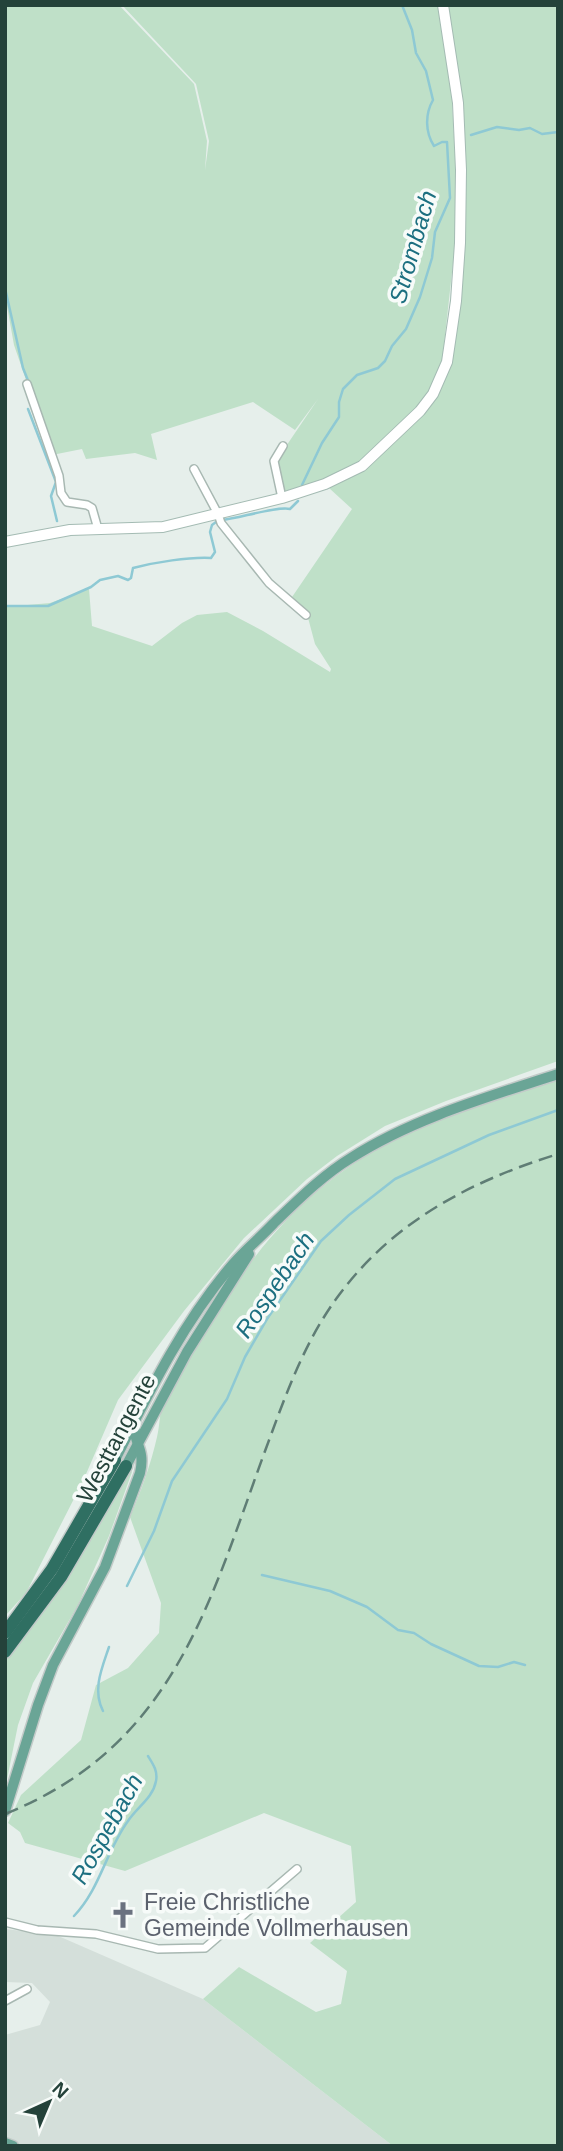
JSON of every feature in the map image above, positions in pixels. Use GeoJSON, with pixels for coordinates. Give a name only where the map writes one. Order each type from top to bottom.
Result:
{"type":"FeatureCollection","features":[{"type":"Feature","properties":{"kind":"highway","name":"Westtangente"},"geometry":{"type":"LineString","coordinates":[[5,1633],[52,1569],[120,1463]]}},
{"type":"Feature","properties":{"kind":"highway","name":"Westtangente"},"geometry":{"type":"LineString","coordinates":[[5,1652],[61,1577],[120,1463]]}},
{"type":"Feature","properties":{"kind":"main road"},"geometry":{"type":"LineString","coordinates":[[5,542],[71,530],[163,527],[282,498],[326,484],[362,466],[420,411],[433,394],[447,362],[460,243],[458,103],[443,5]]}},
{"type":"Feature","properties":{"kind":"main road","name":"Westtangente"},"geometry":{"type":"LineString","coordinates":[[120,1463],[135,1419],[207,1296],[234,1262],[298,1200],[351,1158],[406,1129],[457,1108],[558,1074]]}},
{"type":"Feature","properties":{"kind":"main road","name":"Westtangente"},"geometry":{"type":"LineString","coordinates":[[120,1463],[138,1443],[187,1352],[258,1240]]}},
{"type":"Feature","properties":{"kind":"main road"},"geometry":{"type":"LineString","coordinates":[[5,1811],[37,1706],[53,1665],[105,1567],[140,1473],[143,1458],[134,1429],[135,1419]]}},
{"type":"Feature","properties":{"kind":"main road"},"geometry":{"type":"LineString","coordinates":[[5,2143],[13,2146]]}},
{"type":"Feature","properties":{"kind":"street"},"geometry":{"type":"LineString","coordinates":[[27,384],[59,476],[61,493],[67,502],[92,508],[98,529]]}},
{"type":"Feature","properties":{"kind":"street"},"geometry":{"type":"LineString","coordinates":[[282,498],[274,461],[283,446]]}},
{"type":"Feature","properties":{"kind":"street"},"geometry":{"type":"LineString","coordinates":[[194,468],[221,523],[269,583],[306,615]]}},
{"type":"Feature","properties":{"kind":"street"},"geometry":{"type":"LineString","coordinates":[[5,1922],[37,1930],[96,1934],[158,1949],[205,1948],[297,1869]]}},
{"type":"Feature","properties":{"kind":"street"},"geometry":{"type":"LineString","coordinates":[[5,2001],[27,1989]]}},
{"type":"Feature","properties":{"kind":"shaded area"},"geometry":{"type":"Polygon","coordinates":[[[5,1929],[56,1935],[203,1999],[393,2146],[5,2146],[5,2035],[40,2025],[50,2002],[32,1983],[5,1982],[5,1929]]]}},
{"type":"Feature","properties":{"kind":"green space"},"geometry":{"type":"Polygon","coordinates":[[[5,5],[119,5],[194,84],[207,141],[205,170],[209,141],[196,84],[122,5],[438,5],[450,66],[456,172],[455,245],[442,363],[431,391],[394,432],[362,461],[319,481],[282,492],[276,461],[318,399],[295,430],[253,402],[151,434],[157,460],[135,453],[86,459],[82,449],[52,455],[14,345],[5,295],[5,5]]]}},
{"type":"Feature","properties":{"kind":"green space"},"geometry":{"type":"Polygon","coordinates":[[[446,5],[558,5],[558,1061],[385,1126],[337,1156],[307,1179],[244,1238],[184,1311],[118,1400],[83,1481],[26,1593],[5,1616],[5,607],[50,603],[89,589],[92,626],[152,646],[197,615],[227,612],[330,672],[331,669],[315,644],[307,614],[290,600],[352,509],[329,488],[363,471],[438,395],[463,247],[466,170],[458,67],[446,5]]]}},
{"type":"Feature","properties":{"kind":"green space"},"geometry":{"type":"Polygon","coordinates":[[[558,1080],[558,2146],[393,2146],[203,1999],[239,1967],[316,2012],[341,2004],[347,1971],[310,1943],[356,1902],[351,1846],[264,1813],[125,1871],[25,1843],[20,1832],[8,1823],[21,1795],[81,1740],[96,1685],[128,1668],[159,1633],[161,1603],[130,1517],[152,1457],[163,1404],[188,1359],[240,1278],[268,1241],[299,1208],[334,1177],[375,1151],[439,1120],[558,1080]]]}},
{"type":"Feature","properties":{"kind":"green space"},"geometry":{"type":"Polygon","coordinates":[[[130,1469],[132,1472],[109,1536],[78,1605],[33,1683],[18,1725],[5,1789],[5,1662],[67,1577],[130,1469]]]}},
{"type":"Feature","properties":{"kind":"waterway","name":"Strombach"},"geometry":{"type":"LineString","coordinates":[[302,485],[322,443],[339,417],[339,402],[343,389],[357,375],[378,368],[406,329],[420,297],[432,258],[435,232],[450,198],[447,142],[434,146],[429,135],[427,117],[433,100],[426,71],[416,53],[412,30],[402,5]]}},
{"type":"Feature","properties":{"kind":"waterway"},"geometry":{"type":"LineString","coordinates":[[471,135],[497,127],[519,130],[530,128],[542,134],[558,132]]}},
{"type":"Feature","properties":{"kind":"waterway"},"geometry":{"type":"LineString","coordinates":[[5,288],[23,368],[29,383]]}},
{"type":"Feature","properties":{"kind":"waterway"},"geometry":{"type":"LineString","coordinates":[[28,409],[56,482],[51,496],[57,521]]}},
{"type":"Feature","properties":{"kind":"waterway","name":"Strombach"},"geometry":{"type":"LineString","coordinates":[[223,520],[276,509],[290,509],[298,501]]}},
{"type":"Feature","properties":{"kind":"waterway","name":"Strombach"},"geometry":{"type":"LineString","coordinates":[[5,606],[48,606],[91,587],[100,580],[118,576],[128,580],[133,568],[172,560],[211,558],[215,552],[210,532],[216,522]]}},
{"type":"Feature","properties":{"kind":"waterway","name":"Rospebach"},"geometry":{"type":"LineString","coordinates":[[127,1586],[154,1531],[172,1481],[227,1399],[245,1357],[267,1319],[321,1241],[395,1179],[489,1135],[558,1110]]}},
{"type":"Feature","properties":{"kind":"waterway"},"geometry":{"type":"LineString","coordinates":[[262,1575],[330,1591],[367,1607],[398,1630],[414,1633],[431,1644],[479,1666],[498,1667],[514,1662],[525,1665]]}},
{"type":"Feature","properties":{"kind":"waterway","name":"Rospebach"},"geometry":{"type":"LineString","coordinates":[[103,1711],[98,1687],[109,1647]]}},
{"type":"Feature","properties":{"kind":"waterway","name":"Rospebach"},"geometry":{"type":"LineString","coordinates":[[74,1916],[90,1894],[120,1833],[154,1787],[156,1771],[148,1756]]}},
{"type":"Feature","properties":{"kind":"railway"},"geometry":{"type":"LineString","coordinates":[[5,1814],[63,1785],[110,1749],[149,1707],[179,1661],[205,1611],[227,1557],[298,1366],[339,1295],[384,1246],[436,1207],[495,1177],[558,1154]]}},
{"type":"Feature","properties":{"kind":"place","name":"Freie Christliche Gemeinde Vollmerhausen"},"geometry":{"type":"Point","coordinates":[123,1915]}}]}
